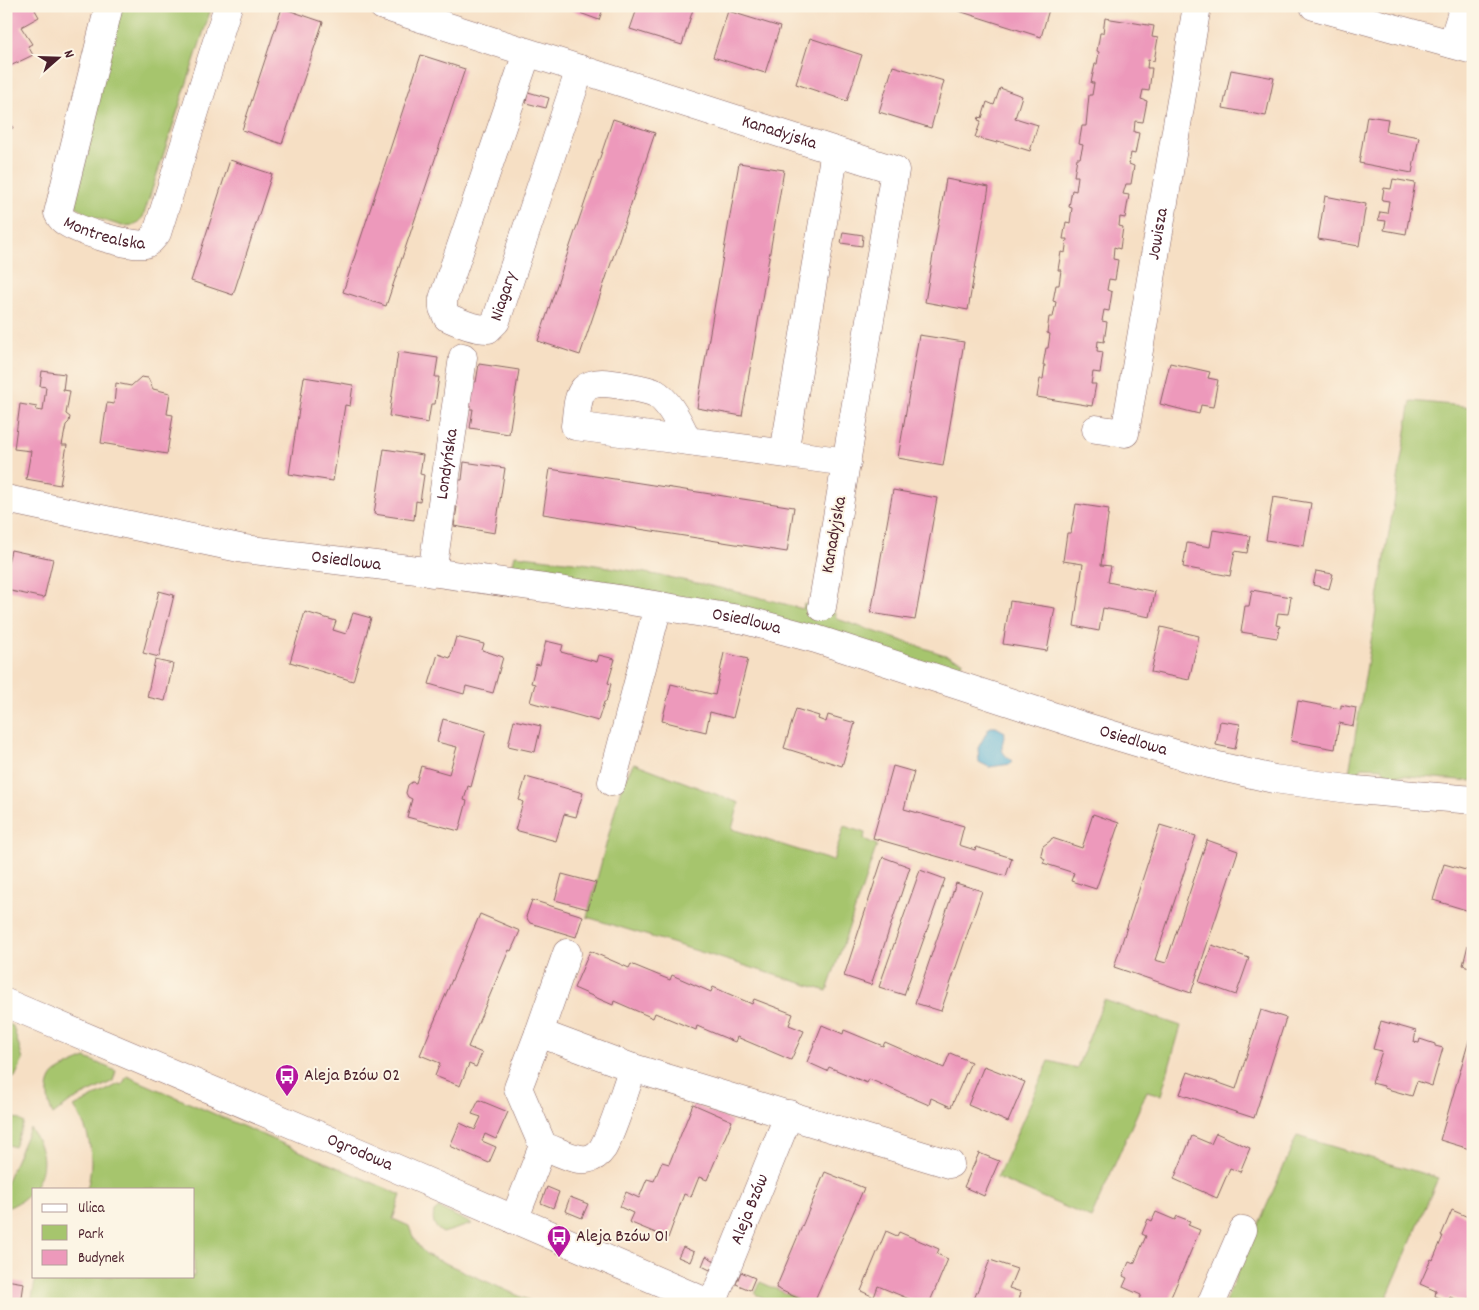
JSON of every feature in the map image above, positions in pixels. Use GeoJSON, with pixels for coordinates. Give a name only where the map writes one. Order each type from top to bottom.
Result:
{"type":"FeatureCollection","features":[{"type":"Feature","properties":{"kind":"street","name":"Montrealska"},"geometry":{"type":"LineString","coordinates":[[109,6],[58,213],[62,220],[76,228],[126,244],[144,244],[149,242],[157,233],[228,6]]}},
{"type":"Feature","properties":{"kind":"street","name":"Kanadyjska"},"geometry":{"type":"LineString","coordinates":[[383,6],[895,170],[822,607]]}},
{"type":"Feature","properties":{"kind":"street","name":"Jowisza"},"geometry":{"type":"LineString","coordinates":[[1096,429],[1125,433],[1197,6]]}},
{"type":"Feature","properties":{"kind":"street"},"geometry":{"type":"LineString","coordinates":[[1314,6],[1462,47],[1464,6]]}},
{"type":"Feature","properties":{"kind":"street","name":"Niagary"},"geometry":{"type":"LineString","coordinates":[[527,53],[443,299],[443,308],[447,318],[479,329],[488,328],[496,321],[580,69]]}},
{"type":"Feature","properties":{"kind":"street"},"geometry":{"type":"LineString","coordinates":[[784,453],[835,151]]}},
{"type":"Feature","properties":{"kind":"street","name":"Londyńska"},"geometry":{"type":"LineString","coordinates":[[432,573],[463,356]]}},
{"type":"Feature","properties":{"kind":"street"},"geometry":{"type":"LineString","coordinates":[[688,440],[672,412],[655,393],[602,383],[592,384],[584,389],[579,398],[575,426],[847,462]]}},
{"type":"Feature","properties":{"kind":"street","name":"Osiedlowa"},"geometry":{"type":"LineString","coordinates":[[6,499],[244,549],[594,595],[746,620],[816,639],[1083,726],[1209,764],[1274,780],[1356,790],[1473,800]]}},
{"type":"Feature","properties":{"kind":"street"},"geometry":{"type":"LineString","coordinates":[[612,782],[658,606]]}},
{"type":"Feature","properties":{"kind":"street"},"geometry":{"type":"LineString","coordinates":[[514,1220],[543,1146],[518,1088],[567,953]]}},
{"type":"Feature","properties":{"kind":"street","name":"Ogrodowa"},"geometry":{"type":"LineString","coordinates":[[6,1003],[712,1304]]}},
{"type":"Feature","properties":{"kind":"street"},"geometry":{"type":"LineString","coordinates":[[539,1033],[633,1068],[950,1164]]}},
{"type":"Feature","properties":{"kind":"street"},"geometry":{"type":"LineString","coordinates":[[543,1146],[580,1160],[590,1159],[598,1154],[605,1142],[633,1068]]}},
{"type":"Feature","properties":{"kind":"street","name":"Aleja Bzów"},"geometry":{"type":"LineString","coordinates":[[712,1304],[789,1114]]}},
{"type":"Feature","properties":{"kind":"street"},"geometry":{"type":"LineString","coordinates":[[1211,1304],[1243,1230]]}},
{"type":"Feature","properties":{"kind":"green space"},"geometry":{"type":"Polygon","coordinates":[[[120,6],[212,6],[143,217],[135,225],[122,226],[87,215],[76,206],[73,193],[120,6]]]}},
{"type":"Feature","properties":{"kind":"green space"},"geometry":{"type":"Polygon","coordinates":[[[1411,401],[1473,407],[1473,781],[1385,774],[1383,768],[1362,767],[1358,773],[1349,773],[1411,401]]]}},
{"type":"Feature","properties":{"kind":"green space"},"geometry":{"type":"Polygon","coordinates":[[[515,555],[633,571],[731,590],[803,609],[804,604],[833,610],[837,619],[963,661],[960,672],[967,674],[963,677],[777,619],[621,585],[512,567],[515,555]]]}},
{"type":"Feature","properties":{"kind":"green space"},"geometry":{"type":"Polygon","coordinates":[[[634,763],[739,803],[732,829],[833,861],[844,826],[865,833],[864,839],[877,845],[827,991],[587,917],[622,784],[634,763]]]}},
{"type":"Feature","properties":{"kind":"green space"},"geometry":{"type":"Polygon","coordinates":[[[1104,1000],[1181,1026],[1161,1095],[1147,1091],[1091,1218],[997,1178],[1049,1061],[1077,1068],[1104,1000]]]}},
{"type":"Feature","properties":{"kind":"green space"},"geometry":{"type":"Polygon","coordinates":[[[6,1023],[13,1026],[23,1060],[15,1077],[6,1082],[6,1023]]]}},
{"type":"Feature","properties":{"kind":"green space"},"geometry":{"type":"Polygon","coordinates":[[[86,1058],[116,1071],[113,1081],[70,1102],[53,1115],[48,1098],[50,1080],[60,1070],[86,1058]]]}},
{"type":"Feature","properties":{"kind":"green space"},"geometry":{"type":"Polygon","coordinates":[[[127,1076],[401,1195],[393,1219],[409,1226],[416,1242],[427,1255],[537,1304],[31,1304],[35,1281],[39,1281],[40,1278],[195,1278],[195,1188],[87,1188],[91,1167],[90,1146],[80,1116],[74,1107],[119,1084],[122,1085],[127,1076]]]}},
{"type":"Feature","properties":{"kind":"green space"},"geometry":{"type":"Polygon","coordinates":[[[6,1115],[24,1123],[14,1147],[6,1144],[6,1115]]]}},
{"type":"Feature","properties":{"kind":"green space"},"geometry":{"type":"Polygon","coordinates":[[[30,1128],[42,1153],[42,1171],[39,1180],[22,1200],[6,1208],[6,1183],[30,1128]]]}},
{"type":"Feature","properties":{"kind":"green space"},"geometry":{"type":"Polygon","coordinates":[[[1297,1136],[1438,1178],[1384,1304],[1224,1304],[1297,1136]]]}},
{"type":"Feature","properties":{"kind":"green space"},"geometry":{"type":"Polygon","coordinates":[[[439,1208],[472,1224],[443,1233],[436,1227],[433,1218],[434,1212],[439,1208]]]}},
{"type":"Feature","properties":{"kind":"green space"},"geometry":{"type":"Polygon","coordinates":[[[760,1282],[810,1304],[777,1304],[755,1294],[760,1282]]]}},
{"type":"Feature","properties":{"kind":"water"},"geometry":{"type":"Polygon","coordinates":[[[991,727],[996,727],[1005,732],[1002,748],[1012,761],[1011,764],[989,767],[979,762],[978,748],[991,727]]]}},
{"type":"Feature","properties":{"kind":"building"},"geometry":{"type":"Polygon","coordinates":[[[6,6],[37,6],[35,10],[39,17],[21,27],[32,44],[28,46],[33,55],[6,68],[6,6]]]}},
{"type":"Feature","properties":{"kind":"building"},"geometry":{"type":"Polygon","coordinates":[[[561,6],[604,6],[599,20],[561,6]]]}},
{"type":"Feature","properties":{"kind":"building"},"geometry":{"type":"Polygon","coordinates":[[[638,6],[694,6],[682,45],[630,29],[638,6]]]}},
{"type":"Feature","properties":{"kind":"building"},"geometry":{"type":"Polygon","coordinates":[[[943,6],[1050,6],[1041,37],[943,6]]]}},
{"type":"Feature","properties":{"kind":"building"},"geometry":{"type":"Polygon","coordinates":[[[282,8],[323,22],[282,144],[242,130],[282,8]]]}},
{"type":"Feature","properties":{"kind":"building"},"geometry":{"type":"Polygon","coordinates":[[[728,11],[780,27],[765,73],[713,57],[728,11]]]}},
{"type":"Feature","properties":{"kind":"building"},"geometry":{"type":"Polygon","coordinates":[[[1105,18],[1154,26],[1152,37],[1158,38],[1154,61],[1148,60],[1147,68],[1152,68],[1149,91],[1143,90],[1141,99],[1147,101],[1143,122],[1135,121],[1134,132],[1139,133],[1135,154],[1131,153],[1129,164],[1134,166],[1131,184],[1126,184],[1123,194],[1129,195],[1125,218],[1120,217],[1119,226],[1123,227],[1120,249],[1114,247],[1113,259],[1118,260],[1115,280],[1109,279],[1107,290],[1112,292],[1109,311],[1104,310],[1102,321],[1107,322],[1104,342],[1098,341],[1097,351],[1103,352],[1100,373],[1093,372],[1091,384],[1096,384],[1092,406],[1037,397],[1040,379],[1043,379],[1046,348],[1048,348],[1050,334],[1047,333],[1049,317],[1053,317],[1056,302],[1053,301],[1056,285],[1059,285],[1061,270],[1058,270],[1061,252],[1065,253],[1067,239],[1063,239],[1066,222],[1070,223],[1072,208],[1069,207],[1072,190],[1076,191],[1078,176],[1074,176],[1077,158],[1080,158],[1083,145],[1079,144],[1082,126],[1086,126],[1089,95],[1092,95],[1094,83],[1091,83],[1095,64],[1097,64],[1100,33],[1103,33],[1105,18]]]}},
{"type":"Feature","properties":{"kind":"building"},"geometry":{"type":"Polygon","coordinates":[[[810,38],[862,55],[847,101],[796,84],[810,38]]]}},
{"type":"Feature","properties":{"kind":"building"},"geometry":{"type":"Polygon","coordinates":[[[421,55],[465,69],[386,306],[343,292],[421,55]]]}},
{"type":"Feature","properties":{"kind":"building"},"geometry":{"type":"Polygon","coordinates":[[[893,66],[944,81],[931,128],[879,112],[893,66]]]}},
{"type":"Feature","properties":{"kind":"building"},"geometry":{"type":"Polygon","coordinates":[[[1231,70],[1274,78],[1266,116],[1223,108],[1231,70]]]}},
{"type":"Feature","properties":{"kind":"building"},"geometry":{"type":"Polygon","coordinates":[[[1000,88],[1022,96],[1015,118],[1038,125],[1030,151],[998,141],[997,143],[975,137],[981,121],[978,120],[979,117],[982,118],[987,102],[994,105],[1000,88]]]}},
{"type":"Feature","properties":{"kind":"building"},"geometry":{"type":"Polygon","coordinates":[[[528,92],[549,98],[546,108],[526,103],[528,92]]]}},
{"type":"Feature","properties":{"kind":"building"},"geometry":{"type":"Polygon","coordinates":[[[6,114],[13,128],[6,131],[6,114]]]}},
{"type":"Feature","properties":{"kind":"building"},"geometry":{"type":"Polygon","coordinates":[[[1367,116],[1388,119],[1386,131],[1419,137],[1412,173],[1359,163],[1367,116]]]}},
{"type":"Feature","properties":{"kind":"building"},"geometry":{"type":"Polygon","coordinates":[[[613,119],[655,133],[580,355],[538,341],[613,119]]]}},
{"type":"Feature","properties":{"kind":"building"},"geometry":{"type":"Polygon","coordinates":[[[230,160],[272,174],[233,295],[191,281],[230,160]]]}},
{"type":"Feature","properties":{"kind":"building"},"geometry":{"type":"Polygon","coordinates":[[[739,163],[784,170],[742,416],[697,408],[739,163]]]}},
{"type":"Feature","properties":{"kind":"building"},"geometry":{"type":"Polygon","coordinates":[[[946,179],[989,187],[968,310],[925,302],[946,179]]]}},
{"type":"Feature","properties":{"kind":"building"},"geometry":{"type":"Polygon","coordinates":[[[1393,179],[1415,183],[1406,234],[1384,230],[1386,221],[1378,220],[1380,212],[1387,213],[1389,201],[1382,200],[1384,188],[1391,189],[1393,179]]]}},
{"type":"Feature","properties":{"kind":"building"},"geometry":{"type":"Polygon","coordinates":[[[1325,196],[1366,204],[1359,246],[1318,239],[1325,196]]]}},
{"type":"Feature","properties":{"kind":"building"},"geometry":{"type":"Polygon","coordinates":[[[843,232],[863,235],[862,246],[841,243],[843,232]]]}},
{"type":"Feature","properties":{"kind":"building"},"geometry":{"type":"Polygon","coordinates":[[[919,335],[964,342],[943,466],[898,458],[919,335]]]}},
{"type":"Feature","properties":{"kind":"building"},"geometry":{"type":"Polygon","coordinates":[[[398,352],[438,358],[435,377],[439,377],[435,404],[431,404],[428,423],[389,416],[398,352]]]}},
{"type":"Feature","properties":{"kind":"building"},"geometry":{"type":"Polygon","coordinates":[[[1170,363],[1210,372],[1208,378],[1218,380],[1213,407],[1201,405],[1199,414],[1160,404],[1170,363]]]}},
{"type":"Feature","properties":{"kind":"building"},"geometry":{"type":"Polygon","coordinates":[[[479,364],[519,370],[509,434],[470,428],[473,409],[469,409],[473,382],[476,382],[479,364]]]}},
{"type":"Feature","properties":{"kind":"building"},"geometry":{"type":"Polygon","coordinates":[[[42,371],[65,374],[63,390],[70,391],[66,414],[70,417],[66,425],[62,445],[67,445],[60,485],[26,479],[31,451],[14,449],[20,404],[37,407],[36,410],[43,411],[46,387],[40,386],[42,371]]]}},
{"type":"Feature","properties":{"kind":"building"},"geometry":{"type":"Polygon","coordinates":[[[141,377],[148,378],[153,389],[170,393],[167,414],[173,415],[167,454],[101,443],[107,403],[114,404],[116,383],[131,386],[141,377]]]}},
{"type":"Feature","properties":{"kind":"building"},"geometry":{"type":"Polygon","coordinates":[[[304,377],[353,385],[350,406],[345,405],[333,481],[289,474],[304,377]]]}},
{"type":"Feature","properties":{"kind":"building"},"geometry":{"type":"Polygon","coordinates":[[[384,449],[423,455],[420,474],[424,475],[420,502],[416,501],[414,520],[374,514],[384,449]]]}},
{"type":"Feature","properties":{"kind":"building"},"geometry":{"type":"Polygon","coordinates":[[[464,462],[505,468],[495,533],[454,526],[457,507],[453,507],[457,480],[462,480],[464,462]]]}},
{"type":"Feature","properties":{"kind":"building"},"geometry":{"type":"Polygon","coordinates":[[[550,469],[794,507],[787,552],[543,514],[550,469]]]}},
{"type":"Feature","properties":{"kind":"building"},"geometry":{"type":"Polygon","coordinates":[[[893,490],[937,498],[915,620],[871,613],[893,490]]]}},
{"type":"Feature","properties":{"kind":"building"},"geometry":{"type":"Polygon","coordinates":[[[1273,497],[1311,503],[1304,546],[1266,540],[1273,497]]]}},
{"type":"Feature","properties":{"kind":"building"},"geometry":{"type":"Polygon","coordinates":[[[1076,504],[1109,509],[1101,565],[1111,566],[1108,582],[1155,592],[1150,617],[1103,608],[1099,631],[1074,626],[1083,564],[1063,561],[1067,533],[1071,533],[1076,504]]]}},
{"type":"Feature","properties":{"kind":"building"},"geometry":{"type":"Polygon","coordinates":[[[1213,530],[1250,536],[1247,553],[1235,551],[1230,576],[1183,567],[1187,543],[1210,547],[1213,530]]]}},
{"type":"Feature","properties":{"kind":"building"},"geometry":{"type":"Polygon","coordinates":[[[11,550],[53,559],[44,598],[6,590],[6,571],[11,550]]]}},
{"type":"Feature","properties":{"kind":"building"},"geometry":{"type":"Polygon","coordinates":[[[1316,571],[1333,574],[1329,589],[1313,585],[1316,571]]]}},
{"type":"Feature","properties":{"kind":"building"},"geometry":{"type":"Polygon","coordinates":[[[1252,590],[1291,597],[1288,614],[1278,613],[1276,625],[1280,626],[1277,638],[1241,632],[1245,606],[1249,606],[1252,590]]]}},
{"type":"Feature","properties":{"kind":"building"},"geometry":{"type":"Polygon","coordinates":[[[159,591],[174,595],[159,657],[143,653],[159,591]]]}},
{"type":"Feature","properties":{"kind":"building"},"geometry":{"type":"Polygon","coordinates":[[[1010,601],[1055,608],[1047,651],[1003,644],[1010,601]]]}},
{"type":"Feature","properties":{"kind":"building"},"geometry":{"type":"Polygon","coordinates":[[[305,612],[336,621],[333,630],[346,634],[353,613],[371,618],[353,681],[290,662],[305,612]]]}},
{"type":"Feature","properties":{"kind":"building"},"geometry":{"type":"Polygon","coordinates":[[[1161,627],[1199,636],[1189,680],[1151,672],[1161,627]]]}},
{"type":"Feature","properties":{"kind":"building"},"geometry":{"type":"Polygon","coordinates":[[[456,637],[484,644],[482,650],[503,657],[493,693],[466,686],[464,694],[429,684],[438,654],[450,658],[456,637]]]}},
{"type":"Feature","properties":{"kind":"building"},"geometry":{"type":"Polygon","coordinates":[[[546,641],[563,645],[561,652],[597,662],[599,655],[615,659],[608,683],[611,684],[598,721],[530,702],[535,684],[531,683],[536,664],[540,665],[546,641]]]}},
{"type":"Feature","properties":{"kind":"building"},"geometry":{"type":"Polygon","coordinates":[[[724,653],[748,659],[733,718],[710,712],[706,732],[662,721],[671,684],[715,695],[724,653]]]}},
{"type":"Feature","properties":{"kind":"building"},"geometry":{"type":"Polygon","coordinates":[[[155,660],[173,664],[165,701],[147,697],[155,660]]]}},
{"type":"Feature","properties":{"kind":"building"},"geometry":{"type":"Polygon","coordinates":[[[1298,701],[1341,709],[1341,705],[1356,708],[1353,726],[1339,723],[1335,749],[1291,741],[1298,701]]]}},
{"type":"Feature","properties":{"kind":"building"},"geometry":{"type":"Polygon","coordinates":[[[796,709],[819,716],[818,719],[826,722],[828,715],[855,723],[842,766],[784,748],[796,709]]]}},
{"type":"Feature","properties":{"kind":"building"},"geometry":{"type":"Polygon","coordinates":[[[443,719],[486,731],[471,787],[468,786],[464,800],[467,801],[459,831],[407,817],[412,799],[406,793],[408,785],[412,782],[416,783],[421,766],[449,774],[457,747],[437,742],[443,719]]]}},
{"type":"Feature","properties":{"kind":"building"},"geometry":{"type":"Polygon","coordinates":[[[514,720],[541,726],[535,752],[508,746],[514,720]]]}},
{"type":"Feature","properties":{"kind":"building"},"geometry":{"type":"Polygon","coordinates":[[[1220,721],[1240,724],[1235,749],[1216,745],[1220,721]]]}},
{"type":"Feature","properties":{"kind":"building"},"geometry":{"type":"Polygon","coordinates":[[[893,766],[914,772],[904,809],[964,826],[959,845],[975,850],[976,847],[1012,858],[1006,876],[873,838],[893,766]]]}},
{"type":"Feature","properties":{"kind":"building"},"geometry":{"type":"Polygon","coordinates":[[[526,777],[583,793],[576,817],[564,814],[556,841],[515,830],[523,802],[519,800],[526,777]]]}},
{"type":"Feature","properties":{"kind":"building"},"geometry":{"type":"Polygon","coordinates":[[[1093,814],[1119,823],[1096,889],[1071,881],[1074,873],[1043,863],[1045,859],[1041,854],[1043,846],[1052,838],[1082,848],[1093,814]]]}},
{"type":"Feature","properties":{"kind":"building"},"geometry":{"type":"Polygon","coordinates":[[[1160,825],[1196,836],[1155,960],[1166,963],[1207,840],[1238,851],[1191,993],[1114,967],[1160,825]]]}},
{"type":"Feature","properties":{"kind":"building"},"geometry":{"type":"Polygon","coordinates":[[[883,857],[910,867],[871,985],[844,976],[883,857]]]}},
{"type":"Feature","properties":{"kind":"building"},"geometry":{"type":"Polygon","coordinates":[[[1444,864],[1473,872],[1473,912],[1433,900],[1444,864]]]}},
{"type":"Feature","properties":{"kind":"building"},"geometry":{"type":"Polygon","coordinates":[[[920,870],[945,879],[904,995],[879,987],[920,870]]]}},
{"type":"Feature","properties":{"kind":"building"},"geometry":{"type":"Polygon","coordinates":[[[562,874],[596,883],[588,909],[555,900],[562,874]]]}},
{"type":"Feature","properties":{"kind":"building"},"geometry":{"type":"Polygon","coordinates":[[[956,883],[982,891],[941,1011],[915,1003],[956,883]]]}},
{"type":"Feature","properties":{"kind":"building"},"geometry":{"type":"Polygon","coordinates":[[[532,900],[583,916],[576,937],[530,923],[526,917],[532,900]]]}},
{"type":"Feature","properties":{"kind":"building"},"geometry":{"type":"Polygon","coordinates":[[[480,914],[520,931],[511,951],[509,950],[468,1047],[482,1053],[476,1067],[469,1064],[460,1086],[435,1076],[440,1063],[420,1055],[480,914]]]}},
{"type":"Feature","properties":{"kind":"building"},"geometry":{"type":"Polygon","coordinates":[[[1212,945],[1249,958],[1236,995],[1199,982],[1212,945]]]}},
{"type":"Feature","properties":{"kind":"building"},"geometry":{"type":"Polygon","coordinates":[[[1468,945],[1473,946],[1473,968],[1463,965],[1468,945]]]}},
{"type":"Feature","properties":{"kind":"building"},"geometry":{"type":"Polygon","coordinates":[[[590,951],[629,968],[631,964],[670,980],[672,975],[711,992],[713,987],[752,1004],[754,999],[793,1014],[789,1025],[804,1031],[791,1060],[737,1037],[735,1042],[697,1026],[696,1030],[655,1013],[653,1018],[614,1001],[613,1005],[574,988],[590,951]]]}},
{"type":"Feature","properties":{"kind":"building"},"geometry":{"type":"Polygon","coordinates":[[[1261,1010],[1286,1018],[1254,1118],[1180,1094],[1188,1072],[1236,1089],[1261,1010]]]}},
{"type":"Feature","properties":{"kind":"building"},"geometry":{"type":"Polygon","coordinates":[[[1381,1021],[1416,1031],[1414,1042],[1419,1043],[1420,1039],[1443,1048],[1432,1086],[1417,1081],[1412,1096],[1372,1083],[1382,1051],[1373,1049],[1381,1021]]]}},
{"type":"Feature","properties":{"kind":"building"},"geometry":{"type":"Polygon","coordinates":[[[822,1025],[843,1034],[844,1030],[883,1046],[885,1042],[944,1068],[950,1053],[971,1062],[951,1107],[931,1098],[929,1105],[869,1079],[867,1083],[829,1067],[827,1071],[807,1062],[822,1025]]]}},
{"type":"Feature","properties":{"kind":"building"},"geometry":{"type":"Polygon","coordinates":[[[1473,1030],[1473,1150],[1440,1140],[1473,1030]]]}},
{"type":"Feature","properties":{"kind":"building"},"geometry":{"type":"Polygon","coordinates":[[[984,1066],[1025,1082],[1008,1122],[968,1105],[984,1066]]]}},
{"type":"Feature","properties":{"kind":"building"},"geometry":{"type":"Polygon","coordinates":[[[479,1100],[508,1112],[496,1139],[485,1134],[482,1141],[496,1147],[489,1163],[450,1146],[460,1123],[475,1130],[481,1117],[472,1114],[479,1100]]]}},
{"type":"Feature","properties":{"kind":"building"},"geometry":{"type":"Polygon","coordinates":[[[693,1104],[732,1121],[707,1180],[699,1177],[691,1197],[684,1194],[668,1238],[629,1222],[633,1213],[620,1207],[626,1192],[639,1198],[647,1179],[654,1181],[662,1162],[669,1164],[693,1104]]]}},
{"type":"Feature","properties":{"kind":"building"},"geometry":{"type":"Polygon","coordinates":[[[1216,1133],[1250,1148],[1240,1172],[1230,1168],[1217,1198],[1174,1179],[1192,1136],[1211,1144],[1216,1133]]]}},
{"type":"Feature","properties":{"kind":"building"},"geometry":{"type":"Polygon","coordinates":[[[979,1153],[999,1161],[984,1196],[964,1187],[979,1153]]]}},
{"type":"Feature","properties":{"kind":"building"},"geometry":{"type":"Polygon","coordinates":[[[825,1172],[864,1188],[813,1304],[810,1304],[776,1288],[825,1172]]]}},
{"type":"Feature","properties":{"kind":"building"},"geometry":{"type":"Polygon","coordinates":[[[547,1187],[559,1192],[553,1208],[541,1203],[547,1187]]]}},
{"type":"Feature","properties":{"kind":"building"},"geometry":{"type":"Polygon","coordinates":[[[570,1197],[588,1204],[582,1218],[565,1211],[570,1197]]]}},
{"type":"Feature","properties":{"kind":"building"},"geometry":{"type":"Polygon","coordinates":[[[1452,1210],[1468,1217],[1470,1213],[1473,1214],[1473,1297],[1470,1296],[1467,1304],[1450,1297],[1448,1301],[1435,1296],[1436,1291],[1420,1284],[1431,1259],[1433,1260],[1452,1210]]]}},
{"type":"Feature","properties":{"kind":"building"},"geometry":{"type":"Polygon","coordinates":[[[1156,1212],[1175,1220],[1177,1216],[1190,1221],[1188,1225],[1200,1230],[1168,1304],[1161,1304],[1155,1301],[1151,1304],[1139,1299],[1141,1295],[1123,1287],[1127,1278],[1123,1276],[1129,1262],[1134,1264],[1146,1236],[1142,1234],[1148,1219],[1152,1221],[1156,1212]]]}},
{"type":"Feature","properties":{"kind":"building"},"geometry":{"type":"Polygon","coordinates":[[[886,1231],[897,1236],[899,1232],[939,1249],[937,1254],[948,1259],[929,1304],[914,1304],[914,1301],[878,1286],[874,1297],[861,1291],[886,1231]]]}},
{"type":"Feature","properties":{"kind":"building"},"geometry":{"type":"Polygon","coordinates":[[[683,1247],[694,1252],[690,1262],[678,1257],[683,1247]]]}},
{"type":"Feature","properties":{"kind":"building"},"geometry":{"type":"Polygon","coordinates":[[[706,1256],[715,1261],[710,1270],[702,1266],[706,1256]]]}},
{"type":"Feature","properties":{"kind":"building"},"geometry":{"type":"Polygon","coordinates":[[[990,1260],[1017,1269],[1009,1288],[1021,1292],[1018,1304],[972,1304],[990,1260]]]}},
{"type":"Feature","properties":{"kind":"building"},"geometry":{"type":"Polygon","coordinates":[[[741,1272],[755,1278],[750,1290],[736,1284],[741,1272]]]}},
{"type":"Feature","properties":{"kind":"building"},"geometry":{"type":"Polygon","coordinates":[[[6,1280],[24,1283],[21,1304],[6,1304],[6,1280]]]}},
{"type":"Feature","properties":{"kind":"place","name":"Aleja Bzów 02"},"geometry":{"type":"Point","coordinates":[287,1097]}},
{"type":"Feature","properties":{"kind":"place","name":"Aleja Bzów 01"},"geometry":{"type":"Point","coordinates":[559,1258]}}]}
